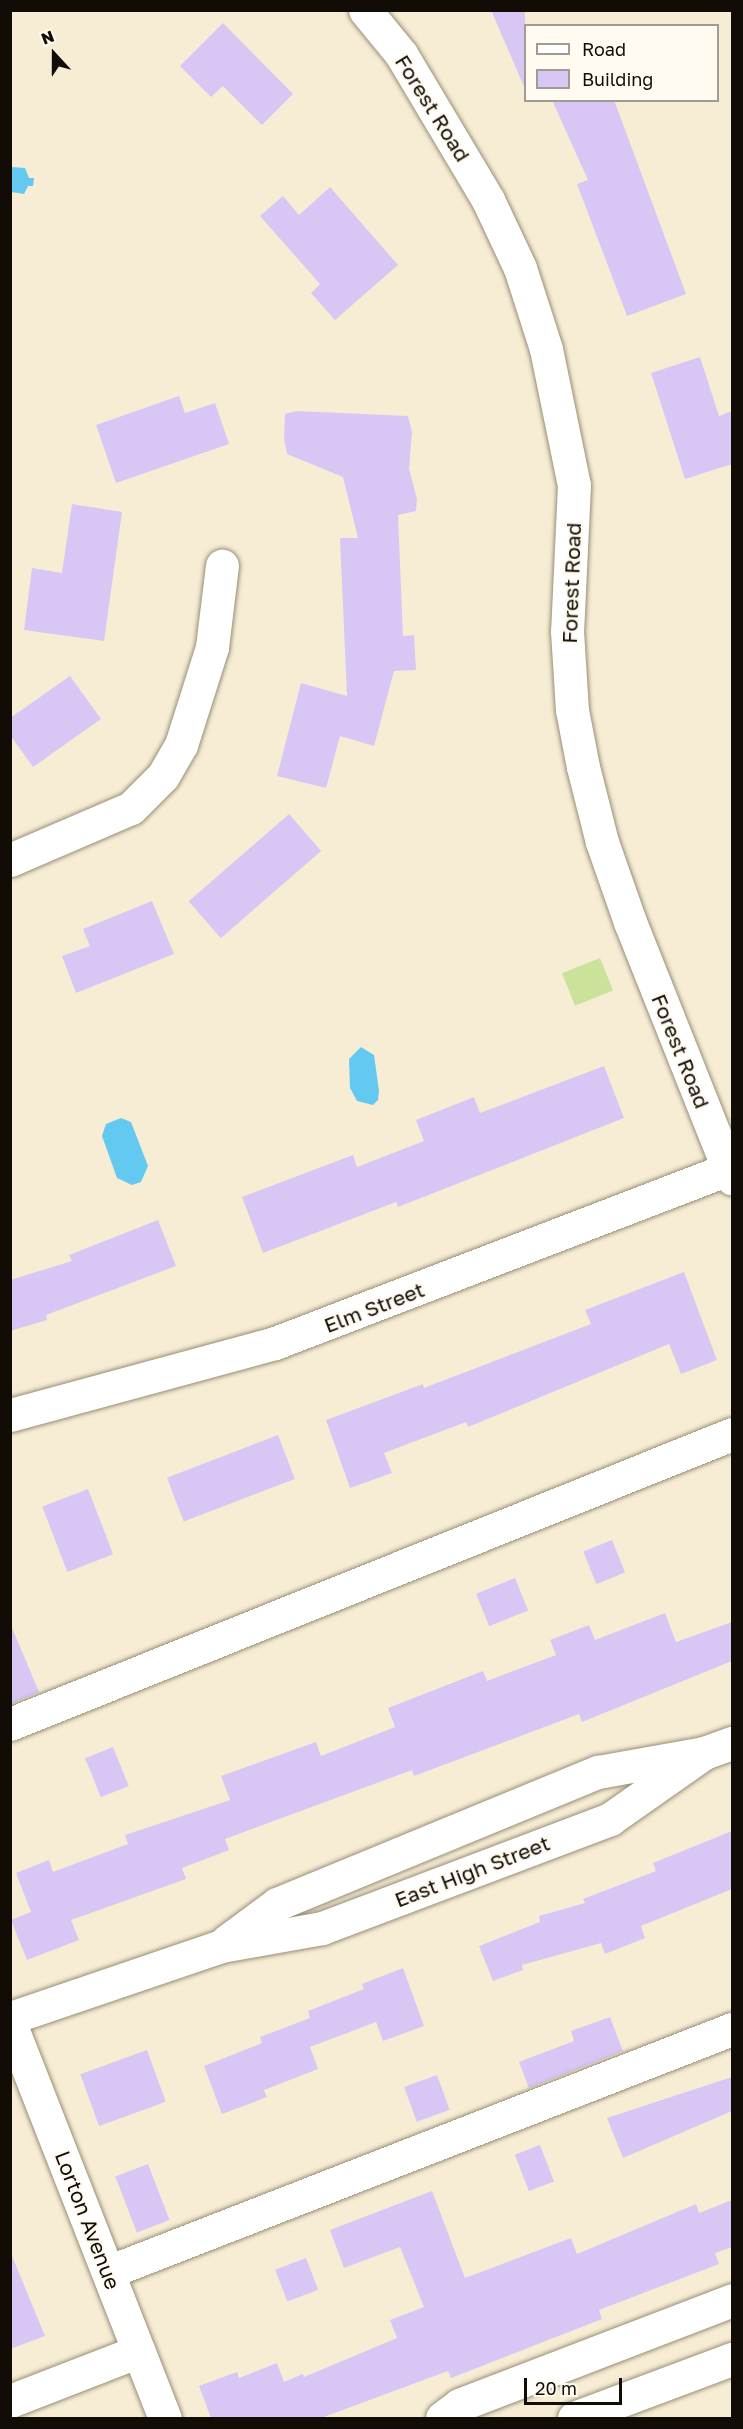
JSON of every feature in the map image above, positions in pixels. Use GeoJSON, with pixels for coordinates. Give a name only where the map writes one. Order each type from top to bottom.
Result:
{"type":"FeatureCollection","features":[{"type":"Feature","properties":{"kind":"street","name":"Forest Road"},"geometry":{"type":"LineString","coordinates":[[365,10],[401,54],[488,200],[520,268],[546,349],[574,485],[567,631],[572,710],[583,767],[603,842],[630,922],[730,1174]]}},
{"type":"Feature","properties":{"kind":"street"},"geometry":{"type":"LineString","coordinates":[[10,860],[131,808],[163,776],[181,745],[212,647],[222,566]]}},
{"type":"Feature","properties":{"kind":"street","name":"Elm Street"},"geometry":{"type":"LineString","coordinates":[[10,1415],[275,1343],[730,1174]]}},
{"type":"Feature","properties":{"kind":"street"},"geometry":{"type":"LineString","coordinates":[[10,1724],[732,1434]]}},
{"type":"Feature","properties":{"kind":"street","name":"East High Street"},"geometry":{"type":"LineString","coordinates":[[221,1946],[278,1904],[598,1772],[718,1748]]}},
{"type":"Feature","properties":{"kind":"street","name":"East High Street"},"geometry":{"type":"LineString","coordinates":[[10,2018],[221,1946],[322,1928],[610,1819],[718,1748]]}},
{"type":"Feature","properties":{"kind":"street","name":"Lorton Avenue"},"geometry":{"type":"LineString","coordinates":[[10,2022],[165,2418]]}},
{"type":"Feature","properties":{"kind":"street"},"geometry":{"type":"LineString","coordinates":[[108,2272],[732,2029]]}},
{"type":"Feature","properties":{"kind":"street"},"geometry":{"type":"LineString","coordinates":[[442,2418],[459,2405],[732,2300]]}},
{"type":"Feature","properties":{"kind":"street"},"geometry":{"type":"LineString","coordinates":[[10,2401],[140,2350]]}},
{"type":"Feature","properties":{"kind":"street"},"geometry":{"type":"LineString","coordinates":[[574,2418],[732,2359]]}},
{"type":"Feature","properties":{"kind":"green space"},"geometry":{"type":"Polygon","coordinates":[[[600,958],[613,990],[575,1006],[562,973],[600,958]]]}},
{"type":"Feature","properties":{"kind":"water"},"geometry":{"type":"Polygon","coordinates":[[[11,167],[25,168],[29,178],[34,178],[33,186],[28,186],[24,194],[11,192],[11,167]]]}},
{"type":"Feature","properties":{"kind":"water"},"geometry":{"type":"Polygon","coordinates":[[[361,1047],[374,1055],[379,1091],[378,1100],[373,1105],[357,1101],[350,1088],[349,1059],[361,1047]]]}},
{"type":"Feature","properties":{"kind":"water"},"geometry":{"type":"Polygon","coordinates":[[[121,1118],[131,1122],[148,1166],[141,1182],[132,1185],[117,1178],[102,1136],[106,1124],[121,1118]]]}},
{"type":"Feature","properties":{"kind":"building"},"geometry":{"type":"Polygon","coordinates":[[[491,10],[525,10],[524,87],[491,10]]]}},
{"type":"Feature","properties":{"kind":"building"},"geometry":{"type":"Polygon","coordinates":[[[223,23],[293,94],[262,125],[223,86],[211,97],[180,66],[223,23]]]}},
{"type":"Feature","properties":{"kind":"building"},"geometry":{"type":"Polygon","coordinates":[[[553,102],[615,102],[686,294],[627,316],[577,184],[588,180],[553,102]]]}},
{"type":"Feature","properties":{"kind":"building"},"geometry":{"type":"Polygon","coordinates":[[[330,187],[398,265],[335,320],[311,293],[320,284],[260,216],[283,196],[299,215],[330,187]]]}},
{"type":"Feature","properties":{"kind":"building"},"geometry":{"type":"Polygon","coordinates":[[[700,357],[719,416],[732,411],[732,464],[685,479],[651,373],[700,357]]]}},
{"type":"Feature","properties":{"kind":"building"},"geometry":{"type":"Polygon","coordinates":[[[179,396],[185,413],[215,403],[229,444],[116,483],[96,425],[179,396]]]}},
{"type":"Feature","properties":{"kind":"building"},"geometry":{"type":"Polygon","coordinates":[[[297,411],[408,416],[412,432],[409,469],[417,499],[416,511],[398,515],[403,636],[414,635],[416,670],[394,671],[374,746],[340,736],[326,788],[277,776],[301,683],[347,696],[340,538],[358,538],[343,477],[287,454],[284,439],[285,414],[297,411]]]}},
{"type":"Feature","properties":{"kind":"building"},"geometry":{"type":"Polygon","coordinates":[[[72,504],[122,512],[104,641],[24,630],[32,568],[62,573],[72,504]]]}},
{"type":"Feature","properties":{"kind":"building"},"geometry":{"type":"Polygon","coordinates":[[[70,676],[101,719],[33,767],[10,735],[10,718],[70,676]]]}},
{"type":"Feature","properties":{"kind":"building"},"geometry":{"type":"Polygon","coordinates":[[[289,814],[321,851],[221,938],[189,901],[289,814]]]}},
{"type":"Feature","properties":{"kind":"building"},"geometry":{"type":"Polygon","coordinates":[[[152,901],[174,954],[76,993],[62,956],[90,946],[83,929],[152,901]]]}},
{"type":"Feature","properties":{"kind":"building"},"geometry":{"type":"Polygon","coordinates":[[[604,1066],[624,1118],[398,1207],[396,1202],[263,1253],[242,1197],[353,1155],[357,1167],[424,1141],[416,1120],[474,1097],[480,1113],[604,1066]]]}},
{"type":"Feature","properties":{"kind":"building"},"geometry":{"type":"Polygon","coordinates":[[[158,1220],[176,1266],[46,1315],[47,1320],[10,1331],[10,1280],[72,1261],[69,1255],[158,1220]]]}},
{"type":"Feature","properties":{"kind":"building"},"geometry":{"type":"Polygon","coordinates":[[[684,1272],[717,1360],[681,1374],[669,1344],[468,1427],[466,1422],[384,1453],[392,1473],[350,1488],[326,1420],[423,1384],[424,1388],[591,1324],[585,1310],[684,1272]]]}},
{"type":"Feature","properties":{"kind":"building"},"geometry":{"type":"Polygon","coordinates":[[[278,1435],[295,1479],[184,1522],[167,1478],[278,1435]]]}},
{"type":"Feature","properties":{"kind":"building"},"geometry":{"type":"Polygon","coordinates":[[[88,1489],[113,1554],[67,1572],[42,1507],[88,1489]]]}},
{"type":"Feature","properties":{"kind":"building"},"geometry":{"type":"Polygon","coordinates":[[[612,1540],[625,1572],[596,1584],[583,1552],[612,1540]]]}},
{"type":"Feature","properties":{"kind":"building"},"geometry":{"type":"Polygon","coordinates":[[[515,1578],[528,1610],[489,1626],[476,1594],[515,1578]]]}},
{"type":"Feature","properties":{"kind":"building"},"geometry":{"type":"Polygon","coordinates":[[[665,1613],[676,1642],[732,1622],[732,1661],[582,1722],[579,1714],[414,1776],[412,1770],[225,1839],[229,1850],[182,1868],[186,1879],[71,1920],[79,1940],[27,1960],[11,1920],[31,1912],[16,1873],[49,1860],[53,1872],[128,1844],[125,1835],[230,1800],[221,1776],[316,1742],[321,1756],[395,1727],[388,1708],[483,1671],[487,1681],[556,1655],[550,1640],[589,1625],[595,1640],[665,1613]]]}},
{"type":"Feature","properties":{"kind":"building"},"geometry":{"type":"Polygon","coordinates":[[[10,1623],[39,1692],[10,1704],[10,1623]]]}},
{"type":"Feature","properties":{"kind":"building"},"geometry":{"type":"Polygon","coordinates":[[[113,1747],[129,1786],[101,1797],[85,1758],[113,1747]]]}},
{"type":"Feature","properties":{"kind":"building"},"geometry":{"type":"Polygon","coordinates":[[[732,1831],[732,1889],[641,1926],[645,1938],[605,1954],[601,1943],[522,1965],[523,1970],[493,1981],[479,1946],[540,1922],[539,1916],[585,1903],[583,1899],[656,1871],[653,1863],[732,1831]]]}},
{"type":"Feature","properties":{"kind":"building"},"geometry":{"type":"Polygon","coordinates":[[[403,1968],[424,2026],[383,2041],[376,2022],[310,2047],[318,2069],[264,2090],[267,2097],[222,2114],[204,2066],[262,2043],[260,2037],[310,2018],[308,2011],[364,1989],[362,1984],[403,1968]]]}},
{"type":"Feature","properties":{"kind":"building"},"geometry":{"type":"Polygon","coordinates":[[[610,2017],[623,2051],[529,2088],[519,2062],[574,2041],[571,2031],[610,2017]]]}},
{"type":"Feature","properties":{"kind":"building"},"geometry":{"type":"Polygon","coordinates":[[[147,2050],[166,2102],[99,2126],[80,2074],[147,2050]]]}},
{"type":"Feature","properties":{"kind":"building"},"geometry":{"type":"Polygon","coordinates":[[[437,2075],[450,2110],[417,2122],[404,2087],[437,2075]]]}},
{"type":"Feature","properties":{"kind":"building"},"geometry":{"type":"Polygon","coordinates":[[[732,2077],[732,2111],[623,2158],[607,2118],[732,2077]]]}},
{"type":"Feature","properties":{"kind":"building"},"geometry":{"type":"Polygon","coordinates":[[[540,2145],[554,2181],[529,2191],[515,2155],[540,2145]]]}},
{"type":"Feature","properties":{"kind":"building"},"geometry":{"type":"Polygon","coordinates":[[[148,2164],[170,2220],[137,2233],[115,2177],[148,2164]]]}},
{"type":"Feature","properties":{"kind":"building"},"geometry":{"type":"Polygon","coordinates":[[[432,2191],[465,2278],[571,2238],[577,2254],[696,2204],[699,2213],[732,2200],[732,2247],[715,2253],[719,2264],[599,2310],[602,2319],[451,2378],[448,2371],[321,2418],[211,2418],[199,2386],[237,2372],[239,2378],[277,2363],[284,2382],[303,2374],[304,2377],[397,2338],[390,2320],[424,2307],[400,2247],[344,2268],[330,2230],[432,2191]]]}},
{"type":"Feature","properties":{"kind":"building"},"geometry":{"type":"Polygon","coordinates":[[[10,2251],[45,2336],[10,2349],[10,2251]]]}},
{"type":"Feature","properties":{"kind":"building"},"geometry":{"type":"Polygon","coordinates":[[[306,2258],[318,2290],[287,2302],[275,2270],[306,2258]]]}}]}
